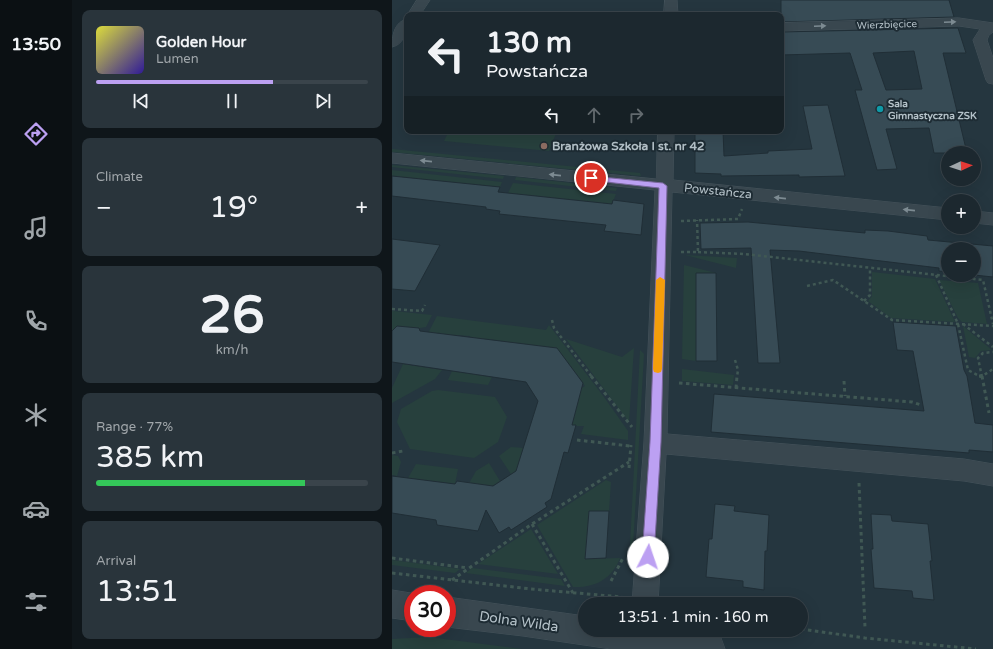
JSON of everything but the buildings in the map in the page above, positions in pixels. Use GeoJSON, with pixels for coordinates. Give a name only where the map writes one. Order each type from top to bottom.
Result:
{"type":"FeatureCollection","features":[{"type":"Feature","properties":{"kind":"street"},"geometry":{"type":"LineString","coordinates":[[415,12],[424,0]]}},
{"type":"Feature","properties":{"kind":"street"},"geometry":{"type":"LineString","coordinates":[[671,12],[672,0]]}},
{"type":"Feature","properties":{"kind":"street","name":"Wierzbięcice"},"geometry":{"type":"LineString","coordinates":[[784,27],[959,22],[993,26]]}},
{"type":"Feature","properties":{"kind":"street"},"geometry":{"type":"LineString","coordinates":[[993,26],[983,33],[980,40],[993,80]]}},
{"type":"Feature","properties":{"kind":"street"},"geometry":{"type":"LineString","coordinates":[[398,40],[404,29]]}},
{"type":"Feature","properties":{"kind":"street"},"geometry":{"type":"LineString","coordinates":[[645,597],[656,442],[666,134]]}},
{"type":"Feature","properties":{"kind":"street","name":"Powstańcza"},"geometry":{"type":"LineString","coordinates":[[392,158],[941,213]]}},
{"type":"Feature","properties":{"kind":"street"},"geometry":{"type":"LineString","coordinates":[[981,218],[993,219]]}},
{"type":"Feature","properties":{"kind":"street"},"geometry":{"type":"LineString","coordinates":[[656,442],[677,446],[964,470],[993,475]]}},
{"type":"Feature","properties":{"kind":"street"},"geometry":{"type":"LineString","coordinates":[[392,604],[404,606]]}},
{"type":"Feature","properties":{"kind":"street","name":"Dolna Wilda"},"geometry":{"type":"LineString","coordinates":[[456,613],[710,649]]}},
{"type":"Feature","properties":{"kind":"path"},"geometry":{"type":"LineString","coordinates":[[681,221],[738,219],[742,209]]}},
{"type":"Feature","properties":{"kind":"path"},"geometry":{"type":"LineString","coordinates":[[697,220],[698,252]]}},
{"type":"Feature","properties":{"kind":"path"},"geometry":{"type":"LineString","coordinates":[[681,252],[744,254],[983,280],[993,325],[892,320],[833,280],[807,286]]}},
{"type":"Feature","properties":{"kind":"path"},"geometry":{"type":"LineString","coordinates":[[864,301],[870,295],[870,268]]}},
{"type":"Feature","properties":{"kind":"path"},"geometry":{"type":"LineString","coordinates":[[936,275],[958,324],[968,370],[981,377]]}},
{"type":"Feature","properties":{"kind":"path"},"geometry":{"type":"LineString","coordinates":[[392,309],[422,311],[425,305]]}},
{"type":"Feature","properties":{"kind":"path"},"geometry":{"type":"LineString","coordinates":[[552,320],[554,328],[628,425],[632,427]]}},
{"type":"Feature","properties":{"kind":"path"},"geometry":{"type":"LineString","coordinates":[[963,324],[993,347]]}},
{"type":"Feature","properties":{"kind":"path"},"geometry":{"type":"LineString","coordinates":[[989,413],[978,358],[983,353],[993,352]]}},
{"type":"Feature","properties":{"kind":"path"},"geometry":{"type":"LineString","coordinates":[[735,360],[738,370],[736,388]]}},
{"type":"Feature","properties":{"kind":"path"},"geometry":{"type":"LineString","coordinates":[[981,377],[993,369]]}},
{"type":"Feature","properties":{"kind":"path"},"geometry":{"type":"LineString","coordinates":[[844,381],[845,396]]}},
{"type":"Feature","properties":{"kind":"path"},"geometry":{"type":"LineString","coordinates":[[679,383],[912,402],[921,405]]}},
{"type":"Feature","properties":{"kind":"path"},"geometry":{"type":"LineString","coordinates":[[577,440],[630,446]]}},
{"type":"Feature","properties":{"kind":"path"},"geometry":{"type":"LineString","coordinates":[[392,453],[403,451]]}},
{"type":"Feature","properties":{"kind":"path"},"geometry":{"type":"LineString","coordinates":[[858,461],[864,628]]}},
{"type":"Feature","properties":{"kind":"path"},"geometry":{"type":"LineString","coordinates":[[452,581],[468,568],[532,524],[629,462]]}},
{"type":"Feature","properties":{"kind":"path"},"geometry":{"type":"LineString","coordinates":[[532,524],[574,592]]}},
{"type":"Feature","properties":{"kind":"path"},"geometry":{"type":"LineString","coordinates":[[392,558],[468,568]]}},
{"type":"Feature","properties":{"kind":"path"},"geometry":{"type":"LineString","coordinates":[[392,573],[530,591],[584,593]]}},
{"type":"Feature","properties":{"kind":"path"},"geometry":{"type":"LineString","coordinates":[[808,629],[865,638],[976,649]]}},
{"type":"Feature","properties":{"kind":"green space"},"geometry":{"type":"Polygon","coordinates":[[[448,134],[556,134],[549,151],[444,141],[448,134]]]}},
{"type":"Feature","properties":{"kind":"green space"},"geometry":{"type":"Polygon","coordinates":[[[392,149],[640,173],[641,176],[392,152],[392,149]]]}},
{"type":"Feature","properties":{"kind":"green space"},"geometry":{"type":"Polygon","coordinates":[[[392,165],[504,176],[503,179],[392,167],[392,165]]]}},
{"type":"Feature","properties":{"kind":"green space"},"geometry":{"type":"Polygon","coordinates":[[[392,170],[502,182],[500,187],[392,176],[392,170]]]}},
{"type":"Feature","properties":{"kind":"green space"},"geometry":{"type":"Polygon","coordinates":[[[516,177],[617,188],[616,191],[515,180],[516,177]]]}},
{"type":"Feature","properties":{"kind":"green space"},"geometry":{"type":"Polygon","coordinates":[[[513,183],[616,194],[612,204],[508,193],[513,183]]]}},
{"type":"Feature","properties":{"kind":"green space"},"geometry":{"type":"Polygon","coordinates":[[[685,255],[737,258],[736,268],[685,255]]]}},
{"type":"Feature","properties":{"kind":"green space"},"geometry":{"type":"Polygon","coordinates":[[[684,265],[716,273],[696,273],[696,361],[682,359],[684,265]]]}},
{"type":"Feature","properties":{"kind":"green space"},"geometry":{"type":"Polygon","coordinates":[[[872,272],[935,279],[955,322],[891,318],[868,301],[872,296],[872,272]]]}},
{"type":"Feature","properties":{"kind":"green space"},"geometry":{"type":"Polygon","coordinates":[[[939,280],[941,280],[941,282],[978,283],[987,324],[962,322],[958,318],[939,280]]]}},
{"type":"Feature","properties":{"kind":"green space"},"geometry":{"type":"Polygon","coordinates":[[[392,311],[432,315],[426,327],[402,331],[405,327],[397,326],[392,331],[392,311]]]}},
{"type":"Feature","properties":{"kind":"green space"},"geometry":{"type":"Polygon","coordinates":[[[437,316],[546,330],[549,325],[628,431],[628,440],[581,434],[584,426],[572,426],[572,394],[585,386],[558,350],[488,339],[471,340],[470,336],[456,335],[452,338],[438,336],[439,332],[437,336],[427,335],[437,316]]]}},
{"type":"Feature","properties":{"kind":"green space"},"geometry":{"type":"Polygon","coordinates":[[[963,326],[992,350],[981,351],[975,358],[969,357],[963,326]]]}},
{"type":"Feature","properties":{"kind":"green space"},"geometry":{"type":"Polygon","coordinates":[[[566,339],[622,357],[634,348],[629,422],[566,339]]]}},
{"type":"Feature","properties":{"kind":"green space"},"geometry":{"type":"Polygon","coordinates":[[[640,350],[644,354],[632,565],[629,565],[640,350]]]}},
{"type":"Feature","properties":{"kind":"green space"},"geometry":{"type":"Polygon","coordinates":[[[403,364],[442,370],[435,379],[392,403],[392,388],[403,364]]]}},
{"type":"Feature","properties":{"kind":"green space"},"geometry":{"type":"Polygon","coordinates":[[[682,369],[734,375],[733,385],[682,381],[682,369]]]}},
{"type":"Feature","properties":{"kind":"green space"},"geometry":{"type":"Polygon","coordinates":[[[452,371],[492,377],[488,385],[448,380],[452,371]]]}},
{"type":"Feature","properties":{"kind":"green space"},"geometry":{"type":"Polygon","coordinates":[[[438,390],[495,397],[507,417],[498,442],[474,458],[410,449],[397,422],[401,409],[432,391],[438,390]]]}},
{"type":"Feature","properties":{"kind":"green space"},"geometry":{"type":"Polygon","coordinates":[[[511,447],[524,448],[517,474],[511,474],[499,456],[511,447]]]}},
{"type":"Feature","properties":{"kind":"green space"},"geometry":{"type":"Polygon","coordinates":[[[392,455],[398,456],[401,462],[397,476],[392,475],[392,455]]]}},
{"type":"Feature","properties":{"kind":"green space"},"geometry":{"type":"Polygon","coordinates":[[[489,463],[500,481],[489,488],[467,487],[476,471],[489,463]]]}},
{"type":"Feature","properties":{"kind":"green space"},"geometry":{"type":"Polygon","coordinates":[[[416,464],[458,469],[455,484],[408,478],[416,464]]]}},
{"type":"Feature","properties":{"kind":"green space"},"geometry":{"type":"Polygon","coordinates":[[[606,480],[611,482],[609,511],[590,511],[586,559],[620,558],[612,572],[602,581],[588,586],[573,587],[537,525],[606,480]]]}},
{"type":"Feature","properties":{"kind":"green space"},"geometry":{"type":"Polygon","coordinates":[[[531,529],[558,574],[478,564],[531,529]]]}},
{"type":"Feature","properties":{"kind":"green space"},"geometry":{"type":"Polygon","coordinates":[[[392,560],[460,569],[455,573],[392,565],[392,560]]]}},
{"type":"Feature","properties":{"kind":"green space"},"geometry":{"type":"Polygon","coordinates":[[[472,568],[561,579],[565,586],[466,573],[472,568]]]}},
{"type":"Feature","properties":{"kind":"green space"},"geometry":{"type":"Polygon","coordinates":[[[429,637],[522,649],[392,649],[392,639],[429,637]]]}},
{"type":"Feature","properties":{"kind":"slow traffic"},"geometry":{"type":"LineString","coordinates":[[658,369],[660,280]]}},
{"type":"Feature","properties":{"kind":"place","name":"Sala Gimnastyczna ZSK"},"geometry":{"type":"Point","coordinates":[880,109]}},
{"type":"Feature","properties":{"kind":"place","name":"Branżowa Szkoła I st. nr 42"},"geometry":{"type":"Point","coordinates":[544,146]}},
{"type":"Feature","properties":{"kind":"route"},"geometry":{"type":"LineString","coordinates":[[591,178],[663,186],[656,442],[648,557]]}}]}
